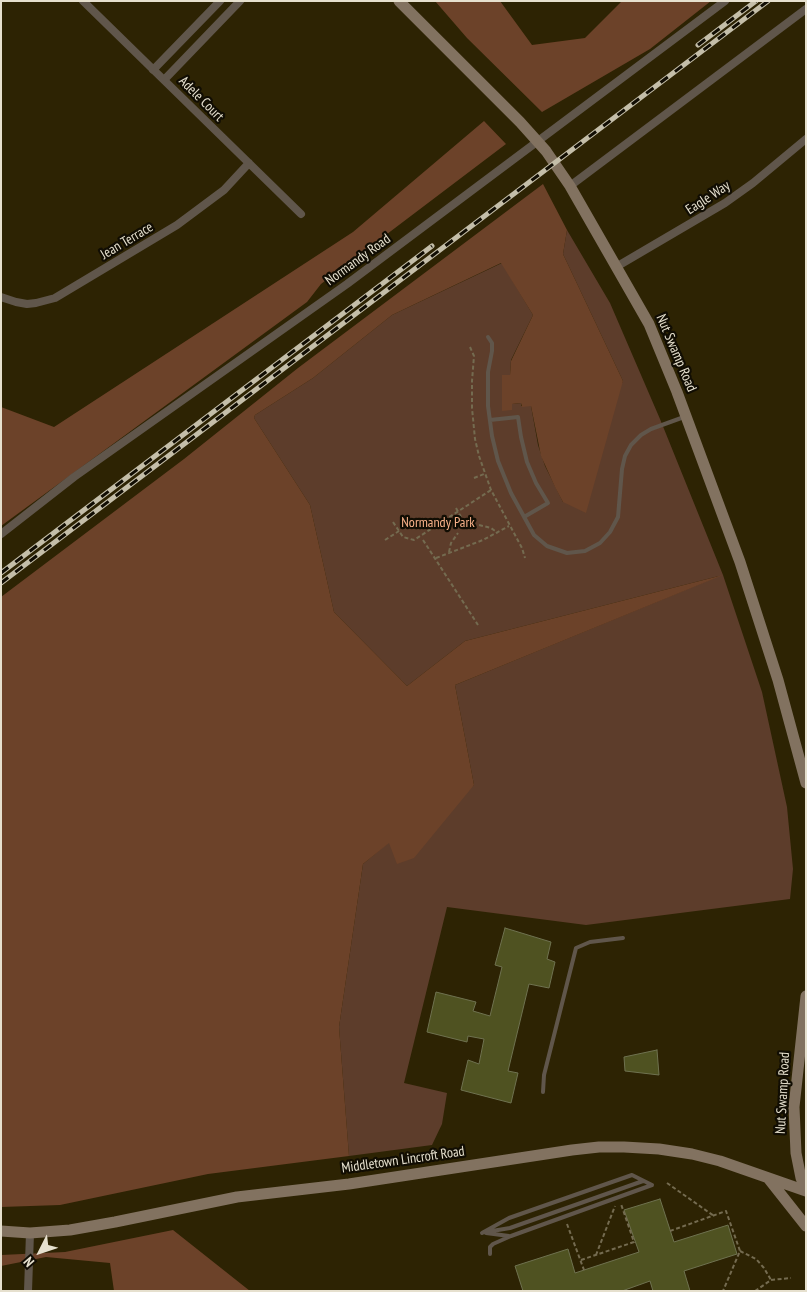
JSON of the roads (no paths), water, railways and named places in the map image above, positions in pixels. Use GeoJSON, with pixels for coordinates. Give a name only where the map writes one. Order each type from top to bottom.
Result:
{"type":"FeatureCollection","features":[{"type":"Feature","properties":{"kind":"main road","name":"Nut Swamp Road"},"geometry":{"type":"LineString","coordinates":[[399,1],[538,142],[570,186],[660,348],[740,562],[764,632],[806,783]]}},
{"type":"Feature","properties":{"kind":"main road","name":"Nut Swamp Road"},"geometry":{"type":"LineString","coordinates":[[806,996],[794,1107],[796,1153],[801,1178],[806,1190]]}},
{"type":"Feature","properties":{"kind":"main road","name":"Middletown Lincroft Road"},"geometry":{"type":"LineString","coordinates":[[1,1231],[30,1233],[70,1230],[237,1196],[349,1184],[599,1147],[659,1149],[692,1154],[720,1161],[806,1190]]}},
{"type":"Feature","properties":{"kind":"main road"},"geometry":{"type":"LineString","coordinates":[[768,1178],[806,1226]]}},
{"type":"Feature","properties":{"kind":"street","name":"Adele Court"},"geometry":{"type":"LineString","coordinates":[[83,1],[301,214]]}},
{"type":"Feature","properties":{"kind":"street"},"geometry":{"type":"LineString","coordinates":[[153,70],[220,1]]}},
{"type":"Feature","properties":{"kind":"street","name":"Normandy Road"},"geometry":{"type":"LineString","coordinates":[[1,534],[74,477],[339,289],[725,1]]}},
{"type":"Feature","properties":{"kind":"street"},"geometry":{"type":"LineString","coordinates":[[164,80],[238,2]]}},
{"type":"Feature","properties":{"kind":"street"},"geometry":{"type":"LineString","coordinates":[[570,186],[806,9]]}},
{"type":"Feature","properties":{"kind":"street","name":"Eagle Way"},"geometry":{"type":"LineString","coordinates":[[616,267],[725,203],[754,182],[806,139]]}},
{"type":"Feature","properties":{"kind":"street","name":"Jean Terrace"},"geometry":{"type":"LineString","coordinates":[[1,297],[27,304],[55,298],[177,224],[224,190],[249,163]]}},
{"type":"Feature","properties":{"kind":"street"},"geometry":{"type":"LineString","coordinates":[[28,1291],[30,1233]]}},
{"type":"Feature","properties":{"kind":"lane"},"geometry":{"type":"LineString","coordinates":[[488,337],[492,343],[492,350],[488,372],[488,406],[498,461],[510,493],[534,536],[547,546],[567,553],[585,551],[600,543],[610,532],[618,517],[622,469],[625,456],[631,445],[641,435],[651,429],[686,416]]}},
{"type":"Feature","properties":{"kind":"lane"},"geometry":{"type":"LineString","coordinates":[[490,420],[518,417],[527,462],[536,483],[548,503],[524,517]]}},
{"type":"Feature","properties":{"kind":"lane"},"geometry":{"type":"LineString","coordinates":[[543,1092],[544,1075],[576,948],[590,942],[623,938]]}},
{"type":"Feature","properties":{"kind":"lane"},"geometry":{"type":"LineString","coordinates":[[482,1232],[508,1218],[632,1175],[652,1185],[511,1236],[493,1244],[490,1247],[490,1254]]}},
{"type":"Feature","properties":{"kind":"lane"},"geometry":{"type":"LineString","coordinates":[[482,1232],[510,1228],[643,1181]]}},
{"type":"Feature","properties":{"kind":"lane"},"geometry":{"type":"LineString","coordinates":[[482,1232],[511,1236]]}},
{"type":"Feature","properties":{"kind":"railway"},"geometry":{"type":"LineString","coordinates":[[698,45],[756,1]]}},
{"type":"Feature","properties":{"kind":"railway"},"geometry":{"type":"LineString","coordinates":[[1,583],[768,1]]}},
{"type":"Feature","properties":{"kind":"railway"},"geometry":{"type":"LineString","coordinates":[[1,573],[432,246]]}},
{"type":"Feature","properties":{"kind":"park label","name":"Normandy Park"},"geometry":{"type":"Point","coordinates":[438,523]}}]}
